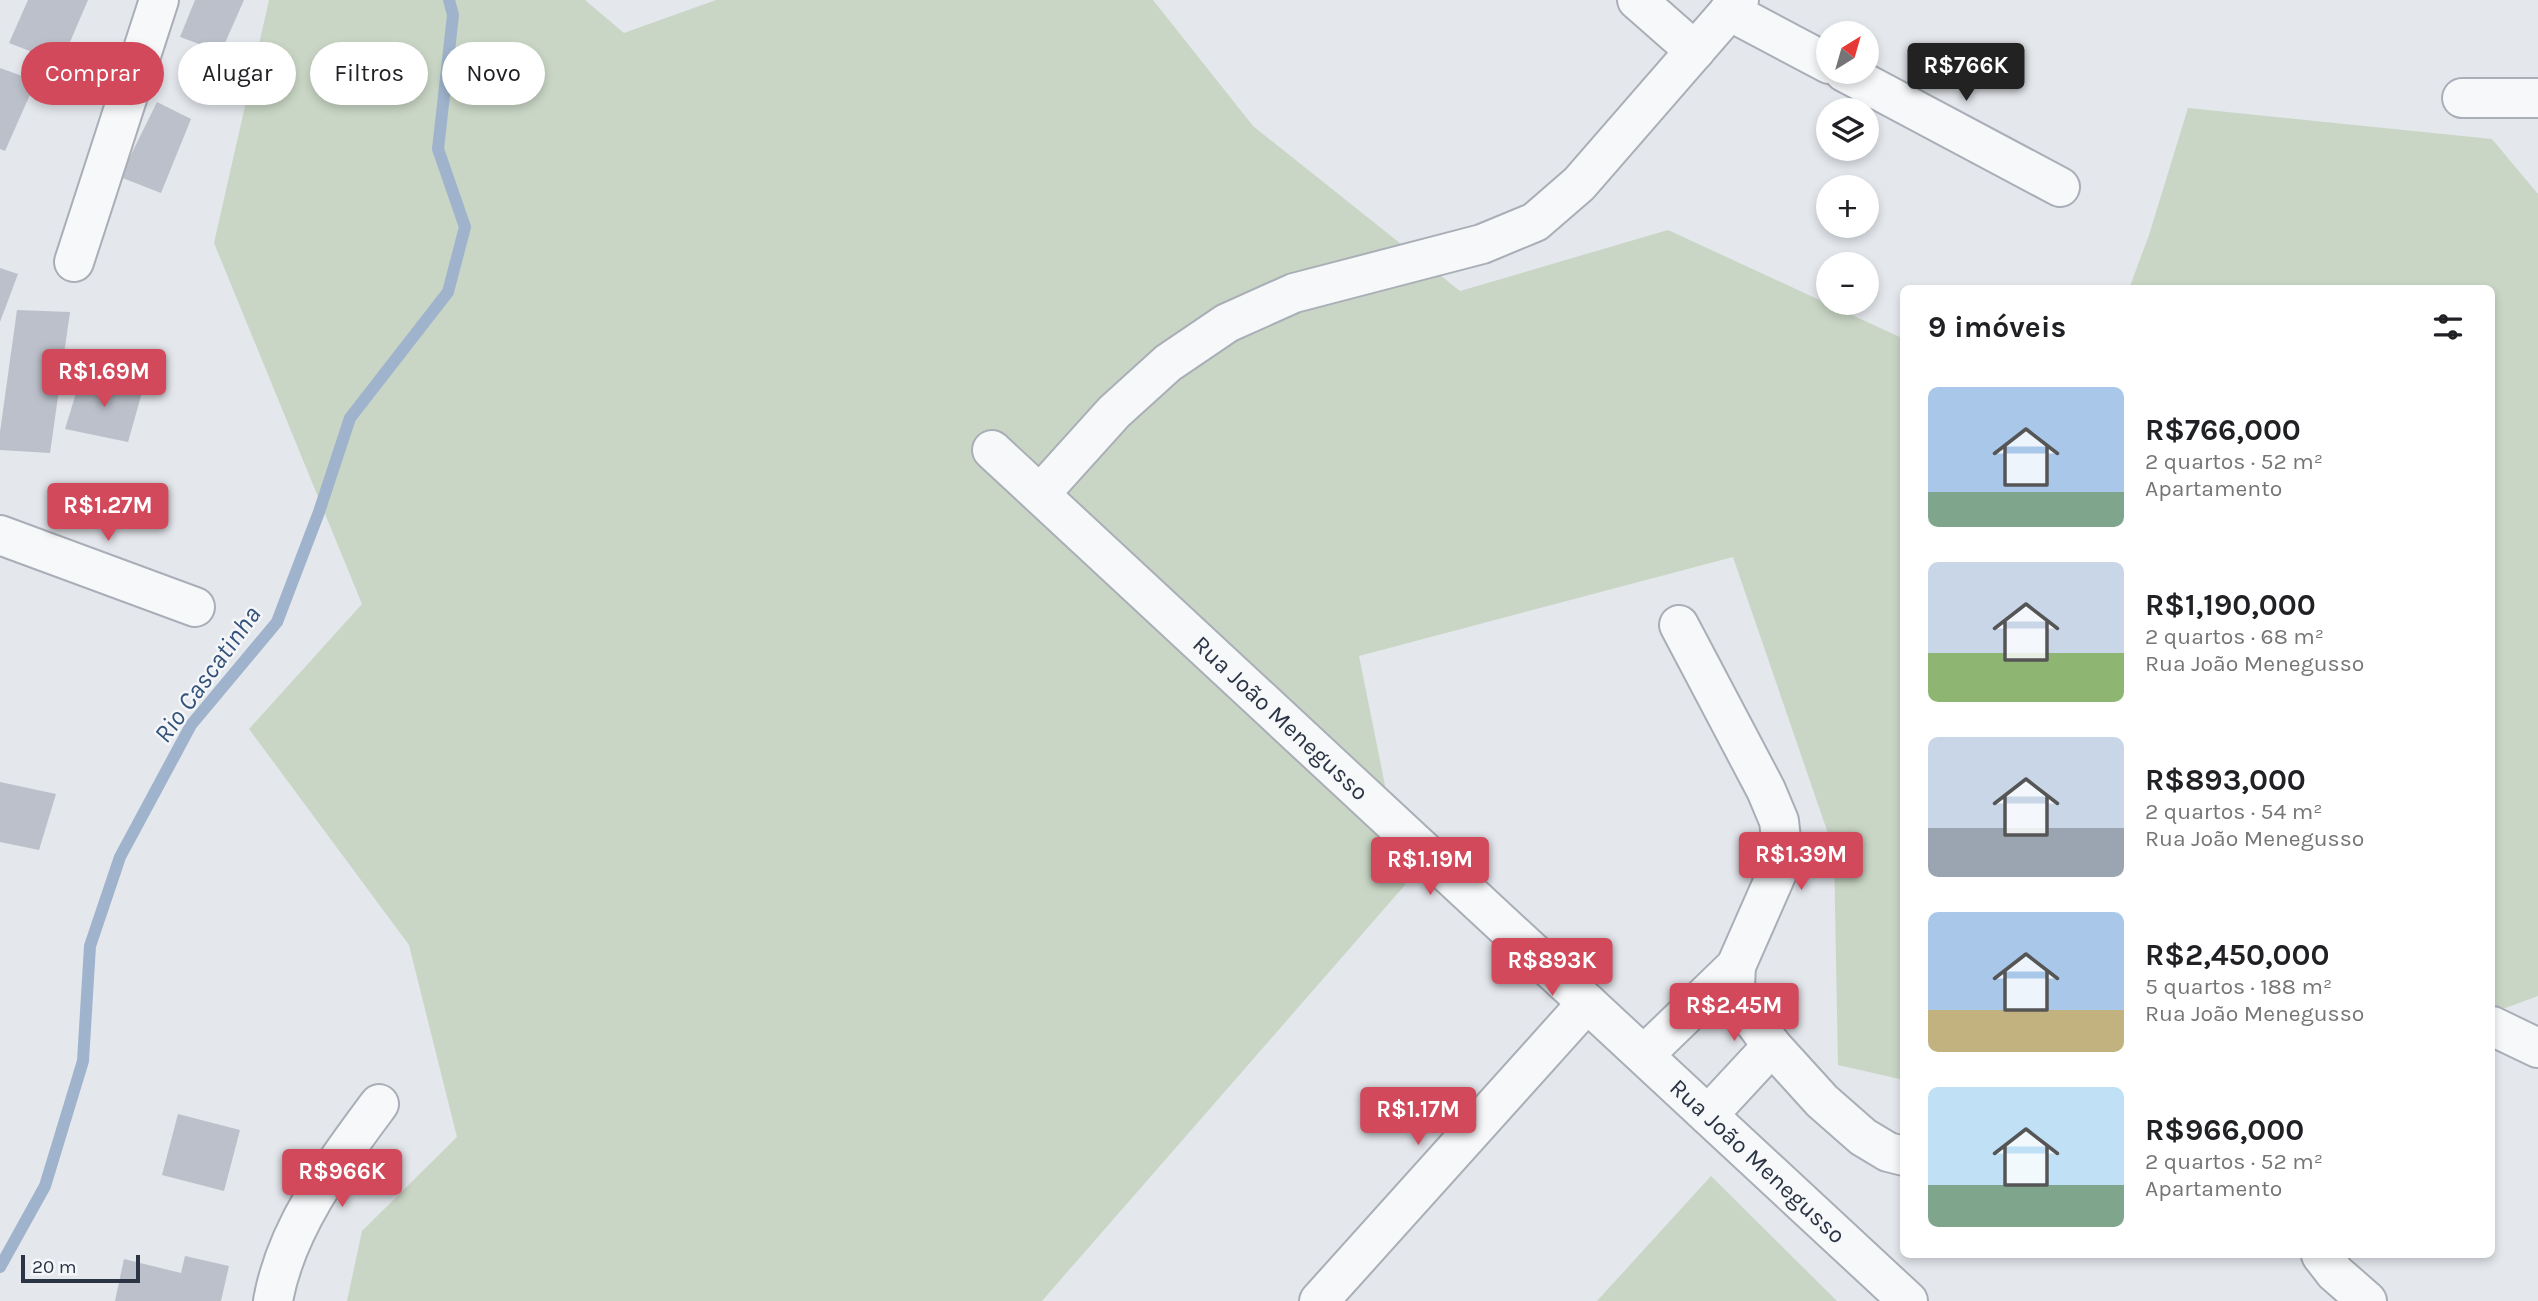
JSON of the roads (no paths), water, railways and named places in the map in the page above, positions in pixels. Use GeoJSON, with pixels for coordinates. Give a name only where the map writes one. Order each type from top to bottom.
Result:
{"type":"FeatureCollection","features":[{"type":"Feature","properties":{"kind":"street"},"geometry":{"type":"LineString","coordinates":[[74,262],[159,0]]}},
{"type":"Feature","properties":{"kind":"street"},"geometry":{"type":"LineString","coordinates":[[1637,0],[1695,51]]}},
{"type":"Feature","properties":{"kind":"street"},"geometry":{"type":"LineString","coordinates":[[1040,494],[1114,412],[1168,363],[1227,323],[1294,293],[1482,244],[1535,222],[1579,184],[1734,5],[1816,56]]}},
{"type":"Feature","properties":{"kind":"street"},"geometry":{"type":"LineString","coordinates":[[1867,84],[2060,187]]}},
{"type":"Feature","properties":{"kind":"street"},"geometry":{"type":"LineString","coordinates":[[2462,98],[2538,98]]}},
{"type":"Feature","properties":{"kind":"street","name":"Rua João Menegusso"},"geometry":{"type":"LineString","coordinates":[[992,450],[1908,1301]]}},
{"type":"Feature","properties":{"kind":"street"},"geometry":{"type":"LineString","coordinates":[[0,535],[195,607]]}},
{"type":"Feature","properties":{"kind":"street"},"geometry":{"type":"LineString","coordinates":[[1679,625],[1766,790],[1779,821],[1782,848],[1780,866],[1736,966],[1735,986],[1742,1005],[1772,1046],[1813,1092],[1863,1137],[1888,1152],[1900,1155]]}},
{"type":"Feature","properties":{"kind":"street"},"geometry":{"type":"LineString","coordinates":[[1644,1055],[1736,966]]}},
{"type":"Feature","properties":{"kind":"street"},"geometry":{"type":"LineString","coordinates":[[1319,1301],[1587,1003]]}},
{"type":"Feature","properties":{"kind":"street"},"geometry":{"type":"LineString","coordinates":[[2495,1027],[2538,1048]]}},
{"type":"Feature","properties":{"kind":"street"},"geometry":{"type":"LineString","coordinates":[[1708,1115],[1772,1046]]}},
{"type":"Feature","properties":{"kind":"street"},"geometry":{"type":"LineString","coordinates":[[273,1301],[299,1224],[329,1171],[379,1104]]}},
{"type":"Feature","properties":{"kind":"street"},"geometry":{"type":"LineString","coordinates":[[2323,1258],[2335,1273],[2367,1301]]}},
{"type":"Feature","properties":{"kind":"waterway","name":"Rio Cascatinha"},"geometry":{"type":"LineString","coordinates":[[0,1267],[45,1186],[83,1061],[90,946],[120,857],[191,725],[277,622],[319,512],[350,418],[448,292],[465,227],[438,149],[453,15],[449,0]]}}]}
